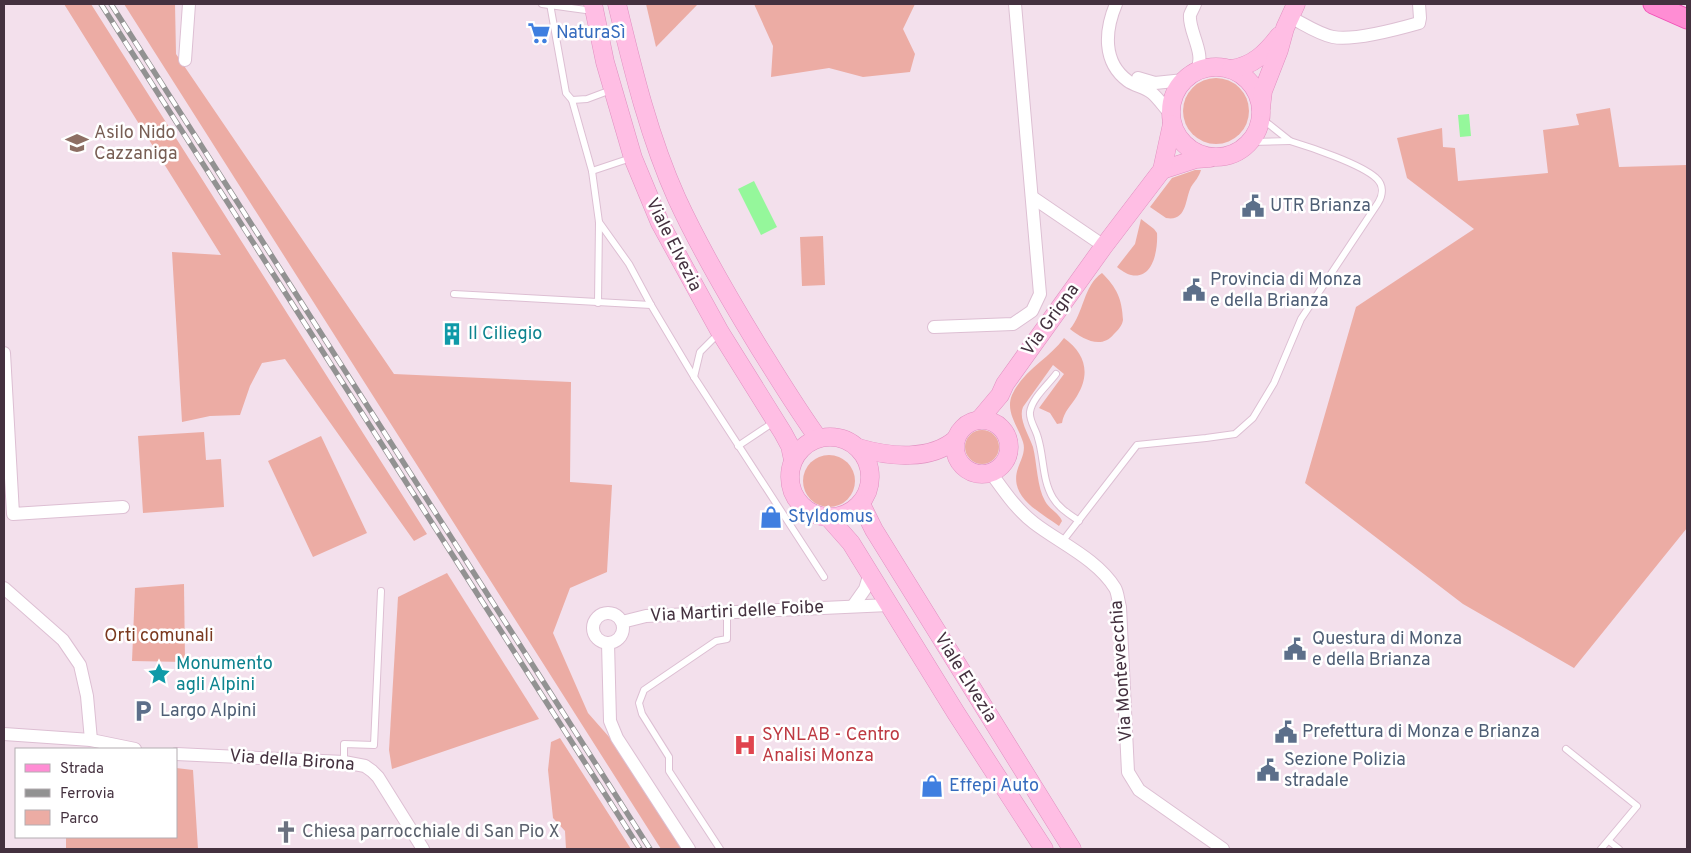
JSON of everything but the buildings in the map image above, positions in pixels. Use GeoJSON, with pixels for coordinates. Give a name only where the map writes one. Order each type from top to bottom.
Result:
{"type":"FeatureCollection","features":[{"type":"Feature","properties":{"kind":"main road","name":"Viale Elvezia"},"geometry":{"type":"LineString","coordinates":[[617,4],[639,93],[677,199],[735,307],[818,438]]}},
{"type":"Feature","properties":{"kind":"main road"},"geometry":{"type":"LineString","coordinates":[[1653,4],[1687,19]]}},
{"type":"Feature","properties":{"kind":"main road","name":"Viale Elvezia"},"geometry":{"type":"LineString","coordinates":[[593,7],[612,90],[633,158],[660,223],[720,332],[790,446],[793,460],[790,473],[791,486],[796,498],[804,507],[815,514],[828,517],[851,543],[956,713],[1044,849]]}},
{"type":"Feature","properties":{"kind":"main road"},"geometry":{"type":"LineString","coordinates":[[1231,69],[1247,65],[1262,56],[1290,16]]}},
{"type":"Feature","properties":{"kind":"main road"},"geometry":{"type":"LineString","coordinates":[[1162,170],[1196,159],[1226,156],[1237,152],[1250,142],[1257,131],[1264,91],[1290,16]]}},
{"type":"Feature","properties":{"kind":"main road"},"geometry":{"type":"LineString","coordinates":[[1215,157],[1202,155],[1190,150],[1177,136],[1171,119],[1173,96],[1190,75],[1204,68],[1216,67],[1231,69],[1242,75],[1252,84],[1259,98],[1261,114]]}},
{"type":"Feature","properties":{"kind":"main road","name":"Via Grigna"},"geometry":{"type":"LineString","coordinates":[[979,420],[1000,395],[1005,384],[1104,246],[1162,170],[1171,119]]}},
{"type":"Feature","properties":{"kind":"main road","name":"Via Grigna"},"geometry":{"type":"LineString","coordinates":[[997,424],[1000,395]]}},
{"type":"Feature","properties":{"kind":"main road"},"geometry":{"type":"LineString","coordinates":[[859,448],[897,455],[935,452],[943,449],[956,439],[964,426],[979,420],[992,421],[997,424],[1004,430],[1010,446],[1005,462],[992,473],[983,474],[974,473],[960,462],[935,452]]}},
{"type":"Feature","properties":{"kind":"main road"},"geometry":{"type":"LineString","coordinates":[[793,460],[808,443],[818,438],[828,436],[840,437],[850,441],[859,448],[868,464],[871,482]]}},
{"type":"Feature","properties":{"kind":"main road"},"geometry":{"type":"LineString","coordinates":[[956,439],[955,447],[960,462]]}},
{"type":"Feature","properties":{"kind":"main road"},"geometry":{"type":"LineString","coordinates":[[828,517],[840,516],[851,512],[860,504],[867,494],[871,482],[888,462],[897,455]]}},
{"type":"Feature","properties":{"kind":"main road","name":"Viale Elvezia"},"geometry":{"type":"LineString","coordinates":[[860,504],[874,530],[1072,849]]}},
{"type":"Feature","properties":{"kind":"street"},"geometry":{"type":"LineString","coordinates":[[185,60],[189,4]]}},
{"type":"Feature","properties":{"kind":"street"},"geometry":{"type":"LineString","coordinates":[[934,327],[1013,324],[1032,311],[1040,294],[1015,4]]}},
{"type":"Feature","properties":{"kind":"street"},"geometry":{"type":"LineString","coordinates":[[1116,4],[1110,18],[1107,36],[1109,54],[1116,67],[1127,80],[1152,94],[1171,119]]}},
{"type":"Feature","properties":{"kind":"street"},"geometry":{"type":"LineString","coordinates":[[1116,67],[1149,82],[1161,84],[1190,75],[1199,68],[1200,56],[1190,16],[1195,4]]}},
{"type":"Feature","properties":{"kind":"street"},"geometry":{"type":"LineString","coordinates":[[1290,16],[1315,30],[1334,37],[1348,37],[1385,32],[1419,23],[1419,4]]}},
{"type":"Feature","properties":{"kind":"street"},"geometry":{"type":"LineString","coordinates":[[1032,197],[1104,246]]}},
{"type":"Feature","properties":{"kind":"street"},"geometry":{"type":"LineString","coordinates":[[4,354],[13,514],[123,507]]}},
{"type":"Feature","properties":{"kind":"street","name":"Via Montevecchia"},"geometry":{"type":"LineString","coordinates":[[992,473],[1015,506],[1033,522],[1090,562],[1116,590],[1120,607],[1128,772],[1140,790],[1223,849]]}},
{"type":"Feature","properties":{"kind":"street"},"geometry":{"type":"LineString","coordinates":[[853,606],[865,589],[870,573]]}},
{"type":"Feature","properties":{"kind":"street"},"geometry":{"type":"LineString","coordinates":[[4,588],[63,640],[80,665],[87,696],[91,740]]}},
{"type":"Feature","properties":{"kind":"street","name":"Via Martiri delle Foibe"},"geometry":{"type":"LineString","coordinates":[[622,622],[646,616],[890,605]]}},
{"type":"Feature","properties":{"kind":"street"},"geometry":{"type":"LineString","coordinates":[[608,612],[618,616],[622,622],[624,630],[619,638],[608,643],[601,641],[595,634],[593,625],[595,620],[603,613],[608,612]]}},
{"type":"Feature","properties":{"kind":"street"},"geometry":{"type":"LineString","coordinates":[[608,643],[610,722],[617,738],[688,849]]}},
{"type":"Feature","properties":{"kind":"street"},"geometry":{"type":"LineString","coordinates":[[4,734],[91,740],[130,748]]}},
{"type":"Feature","properties":{"kind":"street","name":"Via della Birona"},"geometry":{"type":"LineString","coordinates":[[178,754],[344,762],[366,766],[378,777],[423,849]]}},
{"type":"Feature","properties":{"kind":"lane","name":"Viale Elvezia"},"geometry":{"type":"LineString","coordinates":[[542,4],[593,7]]}},
{"type":"Feature","properties":{"kind":"lane"},"geometry":{"type":"LineString","coordinates":[[550,4],[566,93],[572,100],[592,171],[599,222],[598,302]]}},
{"type":"Feature","properties":{"kind":"lane"},"geometry":{"type":"LineString","coordinates":[[572,100],[587,99],[612,90]]}},
{"type":"Feature","properties":{"kind":"lane"},"geometry":{"type":"LineString","coordinates":[[1261,114],[1290,141]]}},
{"type":"Feature","properties":{"kind":"lane"},"geometry":{"type":"LineString","coordinates":[[1062,542],[1137,445],[1235,434],[1253,418],[1274,383],[1301,318],[1378,203],[1382,190],[1376,178],[1346,162],[1290,141],[1250,142]]}},
{"type":"Feature","properties":{"kind":"lane"},"geometry":{"type":"LineString","coordinates":[[592,171],[633,158]]}},
{"type":"Feature","properties":{"kind":"lane"},"geometry":{"type":"LineString","coordinates":[[599,222],[629,264],[694,377],[824,576]]}},
{"type":"Feature","properties":{"kind":"lane"},"geometry":{"type":"LineString","coordinates":[[454,294],[651,305]]}},
{"type":"Feature","properties":{"kind":"lane"},"geometry":{"type":"LineString","coordinates":[[694,377],[700,352],[720,332]]}},
{"type":"Feature","properties":{"kind":"lane"},"geometry":{"type":"LineString","coordinates":[[1056,374],[1033,403],[1030,419],[1038,436],[1046,478],[1052,497],[1078,521]]}},
{"type":"Feature","properties":{"kind":"lane"},"geometry":{"type":"LineString","coordinates":[[738,446],[776,421]]}},
{"type":"Feature","properties":{"kind":"lane"},"geometry":{"type":"LineString","coordinates":[[344,762],[344,744],[374,745],[381,590]]}},
{"type":"Feature","properties":{"kind":"lane"},"geometry":{"type":"LineString","coordinates":[[720,849],[669,771],[669,757],[642,714],[639,703],[644,690],[716,641],[727,639],[727,612]]}},
{"type":"Feature","properties":{"kind":"lane"},"geometry":{"type":"LineString","coordinates":[[1566,749],[1637,806],[1602,849]]}},
{"type":"Feature","properties":{"kind":"lane"},"geometry":{"type":"LineString","coordinates":[[1609,841],[1619,849]]}},
{"type":"Feature","properties":{"kind":"green space"},"geometry":{"type":"Polygon","coordinates":[[[64,4],[91,4],[427,534],[414,541],[285,359],[262,363],[250,386],[240,415],[210,416],[182,422],[172,252],[221,255],[64,4]]]}},
{"type":"Feature","properties":{"kind":"green space"},"geometry":{"type":"Polygon","coordinates":[[[124,4],[175,4],[176,54],[394,374],[571,382],[570,482],[612,485],[607,572],[570,588],[553,633],[588,713],[610,738],[682,849],[661,849],[124,4]]]}},
{"type":"Feature","properties":{"kind":"green space"},"geometry":{"type":"Polygon","coordinates":[[[646,4],[698,4],[656,47],[646,4]]]}},
{"type":"Feature","properties":{"kind":"green space"},"geometry":{"type":"Polygon","coordinates":[[[754,4],[915,4],[903,29],[915,54],[910,72],[863,77],[829,68],[771,77],[773,46],[754,4]]]}},
{"type":"Feature","properties":{"kind":"green space"},"geometry":{"type":"Polygon","coordinates":[[[1222,78],[1240,87],[1247,98],[1249,111],[1247,124],[1240,135],[1229,142],[1210,144],[1192,135],[1185,124],[1183,105],[1192,87],[1203,80],[1222,78]]]}},
{"type":"Feature","properties":{"kind":"green space"},"geometry":{"type":"Polygon","coordinates":[[[1610,108],[1619,167],[1686,165],[1687,528],[1574,668],[1463,604],[1305,483],[1356,307],[1474,229],[1407,178],[1397,138],[1442,128],[1443,147],[1455,148],[1458,181],[1548,173],[1543,130],[1579,125],[1576,114],[1610,108]]]}},
{"type":"Feature","properties":{"kind":"green space"},"geometry":{"type":"Polygon","coordinates":[[[1195,170],[1201,170],[1191,187],[1182,213],[1178,217],[1166,218],[1150,207],[1172,178],[1195,170]]]}},
{"type":"Feature","properties":{"kind":"green space"},"geometry":{"type":"Polygon","coordinates":[[[1141,219],[1157,233],[1157,247],[1150,268],[1145,273],[1131,275],[1117,267],[1135,244],[1141,219]]]}},
{"type":"Feature","properties":{"kind":"green space"},"geometry":{"type":"Polygon","coordinates":[[[823,236],[825,285],[802,286],[800,237],[823,236]]]}},
{"type":"Feature","properties":{"kind":"green space"},"geometry":{"type":"Polygon","coordinates":[[[1102,273],[1118,294],[1123,320],[1120,328],[1109,339],[1098,342],[1086,339],[1070,329],[1075,323],[1091,285],[1102,273]]]}},
{"type":"Feature","properties":{"kind":"green space"},"geometry":{"type":"Polygon","coordinates":[[[1064,338],[1077,350],[1084,364],[1085,371],[1081,388],[1066,412],[1062,423],[1057,424],[1050,413],[1039,408],[1064,374],[1053,365],[1023,407],[1022,412],[1023,422],[1033,447],[1042,495],[1047,504],[1061,518],[1062,521],[1059,526],[1028,503],[1018,487],[1016,478],[1024,452],[1024,445],[1011,413],[1010,401],[1023,378],[1064,338]]]}},
{"type":"Feature","properties":{"kind":"green space"},"geometry":{"type":"Polygon","coordinates":[[[982,430],[994,435],[999,447],[994,459],[982,464],[970,459],[965,447],[970,435],[982,430]]]}},
{"type":"Feature","properties":{"kind":"green space"},"geometry":{"type":"Polygon","coordinates":[[[204,432],[206,460],[221,459],[224,507],[143,513],[138,436],[204,432]]]}},
{"type":"Feature","properties":{"kind":"green space"},"geometry":{"type":"Polygon","coordinates":[[[321,436],[367,533],[313,557],[268,461],[321,436]]]}},
{"type":"Feature","properties":{"kind":"green space"},"geometry":{"type":"Polygon","coordinates":[[[829,455],[839,457],[847,463],[853,471],[855,481],[853,491],[847,499],[839,505],[829,507],[819,505],[811,499],[805,491],[803,481],[805,471],[811,463],[819,457],[829,455]]]}},
{"type":"Feature","properties":{"kind":"green space"},"geometry":{"type":"Polygon","coordinates":[[[447,573],[539,719],[392,769],[389,750],[398,597],[447,573]]]}},
{"type":"Feature","properties":{"kind":"green space","name":"Orti comunali"},"geometry":{"type":"Polygon","coordinates":[[[184,584],[185,662],[132,661],[135,588],[184,584]]]}},
{"type":"Feature","properties":{"kind":"green space"},"geometry":{"type":"Polygon","coordinates":[[[560,738],[631,849],[566,849],[565,831],[553,818],[548,770],[551,742],[560,738]]]}},
{"type":"Feature","properties":{"kind":"green space"},"geometry":{"type":"Polygon","coordinates":[[[178,768],[193,770],[198,849],[66,849],[66,838],[178,838],[178,768]]]}},
{"type":"Feature","properties":{"kind":"shaded area"},"geometry":{"type":"Polygon","coordinates":[[[1469,114],[1471,136],[1460,137],[1458,115],[1469,114]]]}},
{"type":"Feature","properties":{"kind":"shaded area"},"geometry":{"type":"Polygon","coordinates":[[[754,181],[777,227],[761,235],[738,189],[754,181]]]}},
{"type":"Feature","properties":{"kind":"railway"},"geometry":{"type":"LineString","coordinates":[[101,4],[640,849]]}},
{"type":"Feature","properties":{"kind":"railway"},"geometry":{"type":"LineString","coordinates":[[111,4],[650,849]]}},
{"type":"Feature","properties":{"kind":"place","name":"NaturaSì"},"geometry":{"type":"Point","coordinates":[539,33]}},
{"type":"Feature","properties":{"kind":"place","name":"Asilo Nido Cazzaniga"},"geometry":{"type":"Point","coordinates":[77,143]}},
{"type":"Feature","properties":{"kind":"place","name":"UTR Brianza"},"geometry":{"type":"Point","coordinates":[1253,206]}},
{"type":"Feature","properties":{"kind":"place","name":"Provincia di Monza e della Brianza"},"geometry":{"type":"Point","coordinates":[1194,290]}},
{"type":"Feature","properties":{"kind":"place","name":"Il Ciliegio"},"geometry":{"type":"Point","coordinates":[452,334]}},
{"type":"Feature","properties":{"kind":"place","name":"Styldomus"},"geometry":{"type":"Point","coordinates":[771,517]}},
{"type":"Feature","properties":{"kind":"place","name":"Questura di Monza e della Brianza"},"geometry":{"type":"Point","coordinates":[1295,649]}},
{"type":"Feature","properties":{"kind":"place","name":"Monumento agli Alpini"},"geometry":{"type":"Point","coordinates":[159,674]}},
{"type":"Feature","properties":{"kind":"place","name":"Largo Alpini"},"geometry":{"type":"Point","coordinates":[143,711]}},
{"type":"Feature","properties":{"kind":"place","name":"Prefettura di Monza e Brianza"},"geometry":{"type":"Point","coordinates":[1286,732]}},
{"type":"Feature","properties":{"kind":"place","name":"SYNLAB - Centro Analisi Monza"},"geometry":{"type":"Point","coordinates":[745,745]}},
{"type":"Feature","properties":{"kind":"place","name":"Sezione Polizia stradale"},"geometry":{"type":"Point","coordinates":[1268,770]}},
{"type":"Feature","properties":{"kind":"place","name":"Effepi Auto"},"geometry":{"type":"Point","coordinates":[932,786]}},
{"type":"Feature","properties":{"kind":"place","name":"Chiesa parrocchiale di San Pio X"},"geometry":{"type":"Point","coordinates":[286,832]}}]}
